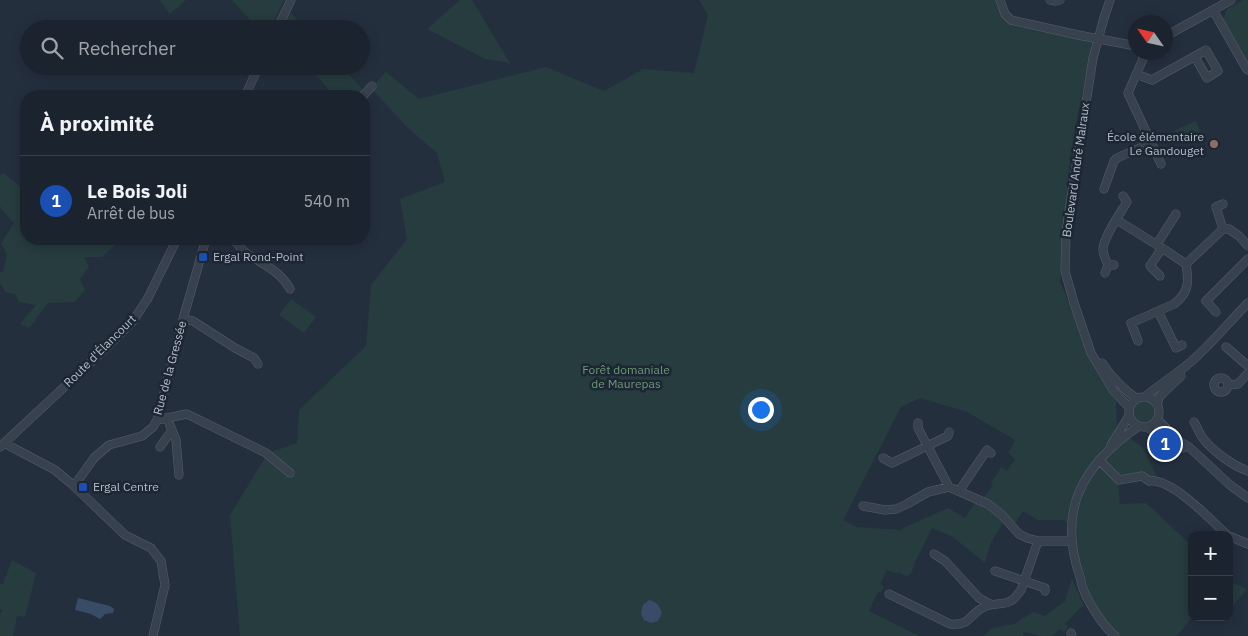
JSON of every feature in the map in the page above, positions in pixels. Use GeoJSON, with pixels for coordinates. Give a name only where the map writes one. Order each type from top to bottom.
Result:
{"type":"FeatureCollection","features":[{"type":"Feature","properties":{"kind":"street"},"geometry":{"type":"LineString","coordinates":[[281,20],[291,0]]}},
{"type":"Feature","properties":{"kind":"street"},"geometry":{"type":"LineString","coordinates":[[1000,0],[1005,14],[1011,20],[1128,45]]}},
{"type":"Feature","properties":{"kind":"street"},"geometry":{"type":"LineString","coordinates":[[1050,0],[1060,0]]}},
{"type":"Feature","properties":{"kind":"street","name":"Boulevard André Malraux"},"geometry":{"type":"LineString","coordinates":[[1110,0],[1093,58],[1066,233],[1065,271],[1074,304],[1091,352],[1113,390],[1129,411]]}},
{"type":"Feature","properties":{"kind":"street"},"geometry":{"type":"LineString","coordinates":[[1173,32],[1231,0]]}},
{"type":"Feature","properties":{"kind":"street"},"geometry":{"type":"LineString","coordinates":[[1213,10],[1247,70]]}},
{"type":"Feature","properties":{"kind":"street"},"geometry":{"type":"LineString","coordinates":[[1136,74],[1152,80],[1194,57]]}},
{"type":"Feature","properties":{"kind":"street"},"geometry":{"type":"LineString","coordinates":[[1143,60],[1128,93],[1161,164]]}},
{"type":"Feature","properties":{"kind":"street"},"geometry":{"type":"LineString","coordinates":[[248,90],[255,75]]}},
{"type":"Feature","properties":{"kind":"street"},"geometry":{"type":"LineString","coordinates":[[368,90],[372,86]]}},
{"type":"Feature","properties":{"kind":"street"},"geometry":{"type":"LineString","coordinates":[[1103,188],[1117,158],[1151,143]]}},
{"type":"Feature","properties":{"kind":"street"},"geometry":{"type":"LineString","coordinates":[[1109,267],[1104,256],[1104,240],[1128,200]]}},
{"type":"Feature","properties":{"kind":"street"},"geometry":{"type":"LineString","coordinates":[[1223,229],[1216,207],[1224,204]]}},
{"type":"Feature","properties":{"kind":"street"},"geometry":{"type":"LineString","coordinates":[[1160,276],[1150,266],[1176,214]]}},
{"type":"Feature","properties":{"kind":"street"},"geometry":{"type":"LineString","coordinates":[[1117,220],[1186,264],[1188,275],[1184,294],[1174,304],[1131,323],[1138,341]]}},
{"type":"Feature","properties":{"kind":"street"},"geometry":{"type":"LineString","coordinates":[[1186,264],[1223,229],[1229,229],[1248,246]]}},
{"type":"Feature","properties":{"kind":"street","name":"Route d'Élancourt"},"geometry":{"type":"LineString","coordinates":[[2,445],[133,321],[148,298],[174,245]]}},
{"type":"Feature","properties":{"kind":"street","name":"Rue de la Gressée"},"geometry":{"type":"LineString","coordinates":[[74,486],[94,458],[109,446],[142,436],[153,427],[157,420],[204,245]]}},
{"type":"Feature","properties":{"kind":"street"},"geometry":{"type":"LineString","coordinates":[[239,245],[245,252],[268,265],[286,280],[290,289]]}},
{"type":"Feature","properties":{"kind":"street"},"geometry":{"type":"LineString","coordinates":[[1216,312],[1203,299],[1248,259]]}},
{"type":"Feature","properties":{"kind":"street"},"geometry":{"type":"LineString","coordinates":[[1106,453],[1126,421],[1131,404],[1171,378],[1194,359],[1248,303]]}},
{"type":"Feature","properties":{"kind":"street"},"geometry":{"type":"LineString","coordinates":[[1158,311],[1176,348],[1182,345]]}},
{"type":"Feature","properties":{"kind":"street"},"geometry":{"type":"LineString","coordinates":[[183,319],[192,321],[254,358],[258,364]]}},
{"type":"Feature","properties":{"kind":"street","name":"Boulevard André Malraux"},"geometry":{"type":"LineString","coordinates":[[1087,340],[1108,371],[1121,386],[1141,398]]}},
{"type":"Feature","properties":{"kind":"street"},"geometry":{"type":"LineString","coordinates":[[1226,347],[1248,366]]}},
{"type":"Feature","properties":{"kind":"street"},"geometry":{"type":"LineString","coordinates":[[1157,405],[1161,395],[1190,367],[1194,359]]}},
{"type":"Feature","properties":{"kind":"street"},"geometry":{"type":"LineString","coordinates":[[1228,385],[1238,384],[1248,373]]}},
{"type":"Feature","properties":{"kind":"street"},"geometry":{"type":"LineString","coordinates":[[1111,635],[1085,595],[1076,567],[1071,541],[1073,510],[1079,490],[1087,475],[1099,460],[1143,427],[1155,423],[1159,412],[1157,405],[1152,400],[1141,398]]}},
{"type":"Feature","properties":{"kind":"street"},"geometry":{"type":"LineString","coordinates":[[1129,411],[1132,422],[1196,454]]}},
{"type":"Feature","properties":{"kind":"street"},"geometry":{"type":"LineString","coordinates":[[157,420],[187,414],[266,453],[290,473]]}},
{"type":"Feature","properties":{"kind":"street"},"geometry":{"type":"LineString","coordinates":[[167,418],[176,440],[179,475]]}},
{"type":"Feature","properties":{"kind":"street"},"geometry":{"type":"LineString","coordinates":[[1157,419],[1179,441],[1248,498]]}},
{"type":"Feature","properties":{"kind":"street"},"geometry":{"type":"LineString","coordinates":[[1194,422],[1202,437],[1221,455],[1238,468],[1248,471]]}},
{"type":"Feature","properties":{"kind":"street"},"geometry":{"type":"LineString","coordinates":[[918,423],[918,428],[949,487]]}},
{"type":"Feature","properties":{"kind":"street"},"geometry":{"type":"LineString","coordinates":[[160,447],[172,430]]}},
{"type":"Feature","properties":{"kind":"street"},"geometry":{"type":"LineString","coordinates":[[883,458],[892,463],[948,436],[949,432]]}},
{"type":"Feature","properties":{"kind":"street"},"geometry":{"type":"LineString","coordinates":[[2,445],[56,470],[125,535],[151,548],[161,561],[165,586],[153,636]]}},
{"type":"Feature","properties":{"kind":"street"},"geometry":{"type":"LineString","coordinates":[[959,491],[987,450],[991,453]]}},
{"type":"Feature","properties":{"kind":"street"},"geometry":{"type":"LineString","coordinates":[[1099,460],[1119,480],[1142,476],[1149,481],[1155,480],[1178,490],[1224,531]]}},
{"type":"Feature","properties":{"kind":"street"},"geometry":{"type":"LineString","coordinates":[[864,506],[885,510],[896,509],[928,492],[949,487],[988,504],[1002,515],[1018,534],[1027,538],[1038,541],[1071,541]]}},
{"type":"Feature","properties":{"kind":"street"},"geometry":{"type":"LineString","coordinates":[[1233,537],[1248,544]]}},
{"type":"Feature","properties":{"kind":"street"},"geometry":{"type":"LineString","coordinates":[[977,610],[990,604],[1007,603],[1017,597],[1038,541]]}},
{"type":"Feature","properties":{"kind":"street"},"geometry":{"type":"LineString","coordinates":[[934,554],[945,561],[979,598],[990,604]]}},
{"type":"Feature","properties":{"kind":"street"},"geometry":{"type":"LineString","coordinates":[[995,571],[1046,588],[1044,591]]}},
{"type":"Feature","properties":{"kind":"street"},"geometry":{"type":"LineString","coordinates":[[889,594],[955,625],[971,619],[977,610],[979,598]]}},
{"type":"Feature","properties":{"kind":"green space"},"geometry":{"type":"Polygon","coordinates":[[[159,0],[186,0],[170,14],[159,0]]]}},
{"type":"Feature","properties":{"kind":"green space"},"geometry":{"type":"Polygon","coordinates":[[[232,0],[284,0],[274,20],[250,20],[232,0]]]}},
{"type":"Feature","properties":{"kind":"green space"},"geometry":{"type":"Polygon","coordinates":[[[460,0],[472,0],[510,63],[485,59],[427,29],[460,0]]]}},
{"type":"Feature","properties":{"kind":"green space","name":"Forêt domaniale de Maurepas"},"geometry":{"type":"Polygon","coordinates":[[[699,0],[1003,0],[1011,21],[1092,42],[1070,156],[1060,281],[1096,371],[1116,401],[1117,429],[1142,447],[1158,479],[1118,482],[1120,504],[1146,503],[1188,542],[1189,621],[1177,636],[1120,636],[1113,631],[1087,595],[1070,527],[1064,520],[1038,520],[1023,511],[1014,524],[1006,515],[983,498],[993,485],[991,483],[1001,467],[1007,471],[1015,459],[1008,453],[1015,440],[967,412],[920,398],[901,407],[843,520],[857,527],[902,530],[948,508],[965,518],[976,501],[1004,521],[991,542],[985,563],[953,537],[932,528],[911,574],[906,576],[887,570],[880,584],[884,586],[881,592],[878,592],[869,611],[919,636],[240,636],[230,515],[268,453],[297,443],[299,410],[366,346],[371,285],[407,239],[400,199],[445,182],[437,153],[406,126],[371,88],[386,72],[419,99],[546,67],[604,91],[643,69],[694,73],[708,15],[699,0]]]}},
{"type":"Feature","properties":{"kind":"green space"},"geometry":{"type":"Polygon","coordinates":[[[1243,0],[1248,0],[1248,65],[1223,20],[1227,9],[1243,0]]]}},
{"type":"Feature","properties":{"kind":"green space"},"geometry":{"type":"Polygon","coordinates":[[[290,12],[298,20],[286,20],[290,12]]]}},
{"type":"Feature","properties":{"kind":"green space"},"geometry":{"type":"Polygon","coordinates":[[[316,75],[349,75],[363,90],[329,90],[316,75]]]}},
{"type":"Feature","properties":{"kind":"green space"},"geometry":{"type":"Polygon","coordinates":[[[1196,121],[1201,133],[1180,143],[1175,130],[1196,121]]]}},
{"type":"Feature","properties":{"kind":"green space"},"geometry":{"type":"Polygon","coordinates":[[[3,173],[20,186],[20,245],[115,245],[102,257],[84,257],[89,267],[80,279],[85,290],[75,302],[48,303],[29,328],[20,324],[36,305],[19,302],[15,294],[5,292],[0,284],[0,272],[3,272],[7,254],[1,243],[14,223],[1,209],[0,176],[3,173]]]}},
{"type":"Feature","properties":{"kind":"green space"},"geometry":{"type":"Polygon","coordinates":[[[291,299],[316,317],[304,333],[279,315],[291,299]]]}},
{"type":"Feature","properties":{"kind":"green space"},"geometry":{"type":"Polygon","coordinates":[[[1143,401],[1151,404],[1154,412],[1151,420],[1143,423],[1135,420],[1132,412],[1135,404],[1143,401]]]}},
{"type":"Feature","properties":{"kind":"green space"},"geometry":{"type":"Polygon","coordinates":[[[12,560],[36,573],[25,617],[17,616],[13,636],[0,636],[0,614],[2,610],[0,609],[0,584],[3,584],[12,560]]]}},
{"type":"Feature","properties":{"kind":"green space"},"geometry":{"type":"Polygon","coordinates":[[[1072,578],[1084,607],[1081,607],[1065,624],[1068,627],[1064,632],[1060,629],[1052,636],[1024,632],[1023,636],[983,636],[993,628],[1014,624],[1033,612],[1045,616],[1065,601],[1072,578]]]}},
{"type":"Feature","properties":{"kind":"green space"},"geometry":{"type":"Polygon","coordinates":[[[1233,583],[1247,589],[1233,606],[1233,583]]]}},
{"type":"Feature","properties":{"kind":"water"},"geometry":{"type":"Polygon","coordinates":[[[78,598],[110,606],[114,609],[113,613],[105,614],[100,619],[91,614],[75,610],[78,598]]]}},
{"type":"Feature","properties":{"kind":"water"},"geometry":{"type":"Polygon","coordinates":[[[649,600],[657,604],[662,613],[658,621],[651,623],[644,620],[641,614],[643,605],[649,600]]]}},
{"type":"Feature","properties":{"kind":"place","name":"École élémentaire Le Gandouget"},"geometry":{"type":"Point","coordinates":[1214,144]}},
{"type":"Feature","properties":{"kind":"place","name":"Ergal Rond-Point"},"geometry":{"type":"Point","coordinates":[203,257]}},
{"type":"Feature","properties":{"kind":"place","name":"Le Bois Joli"},"geometry":{"type":"Point","coordinates":[1165,444]}},
{"type":"Feature","properties":{"kind":"place","name":"Ergal Centre"},"geometry":{"type":"Point","coordinates":[83,487]}}]}
